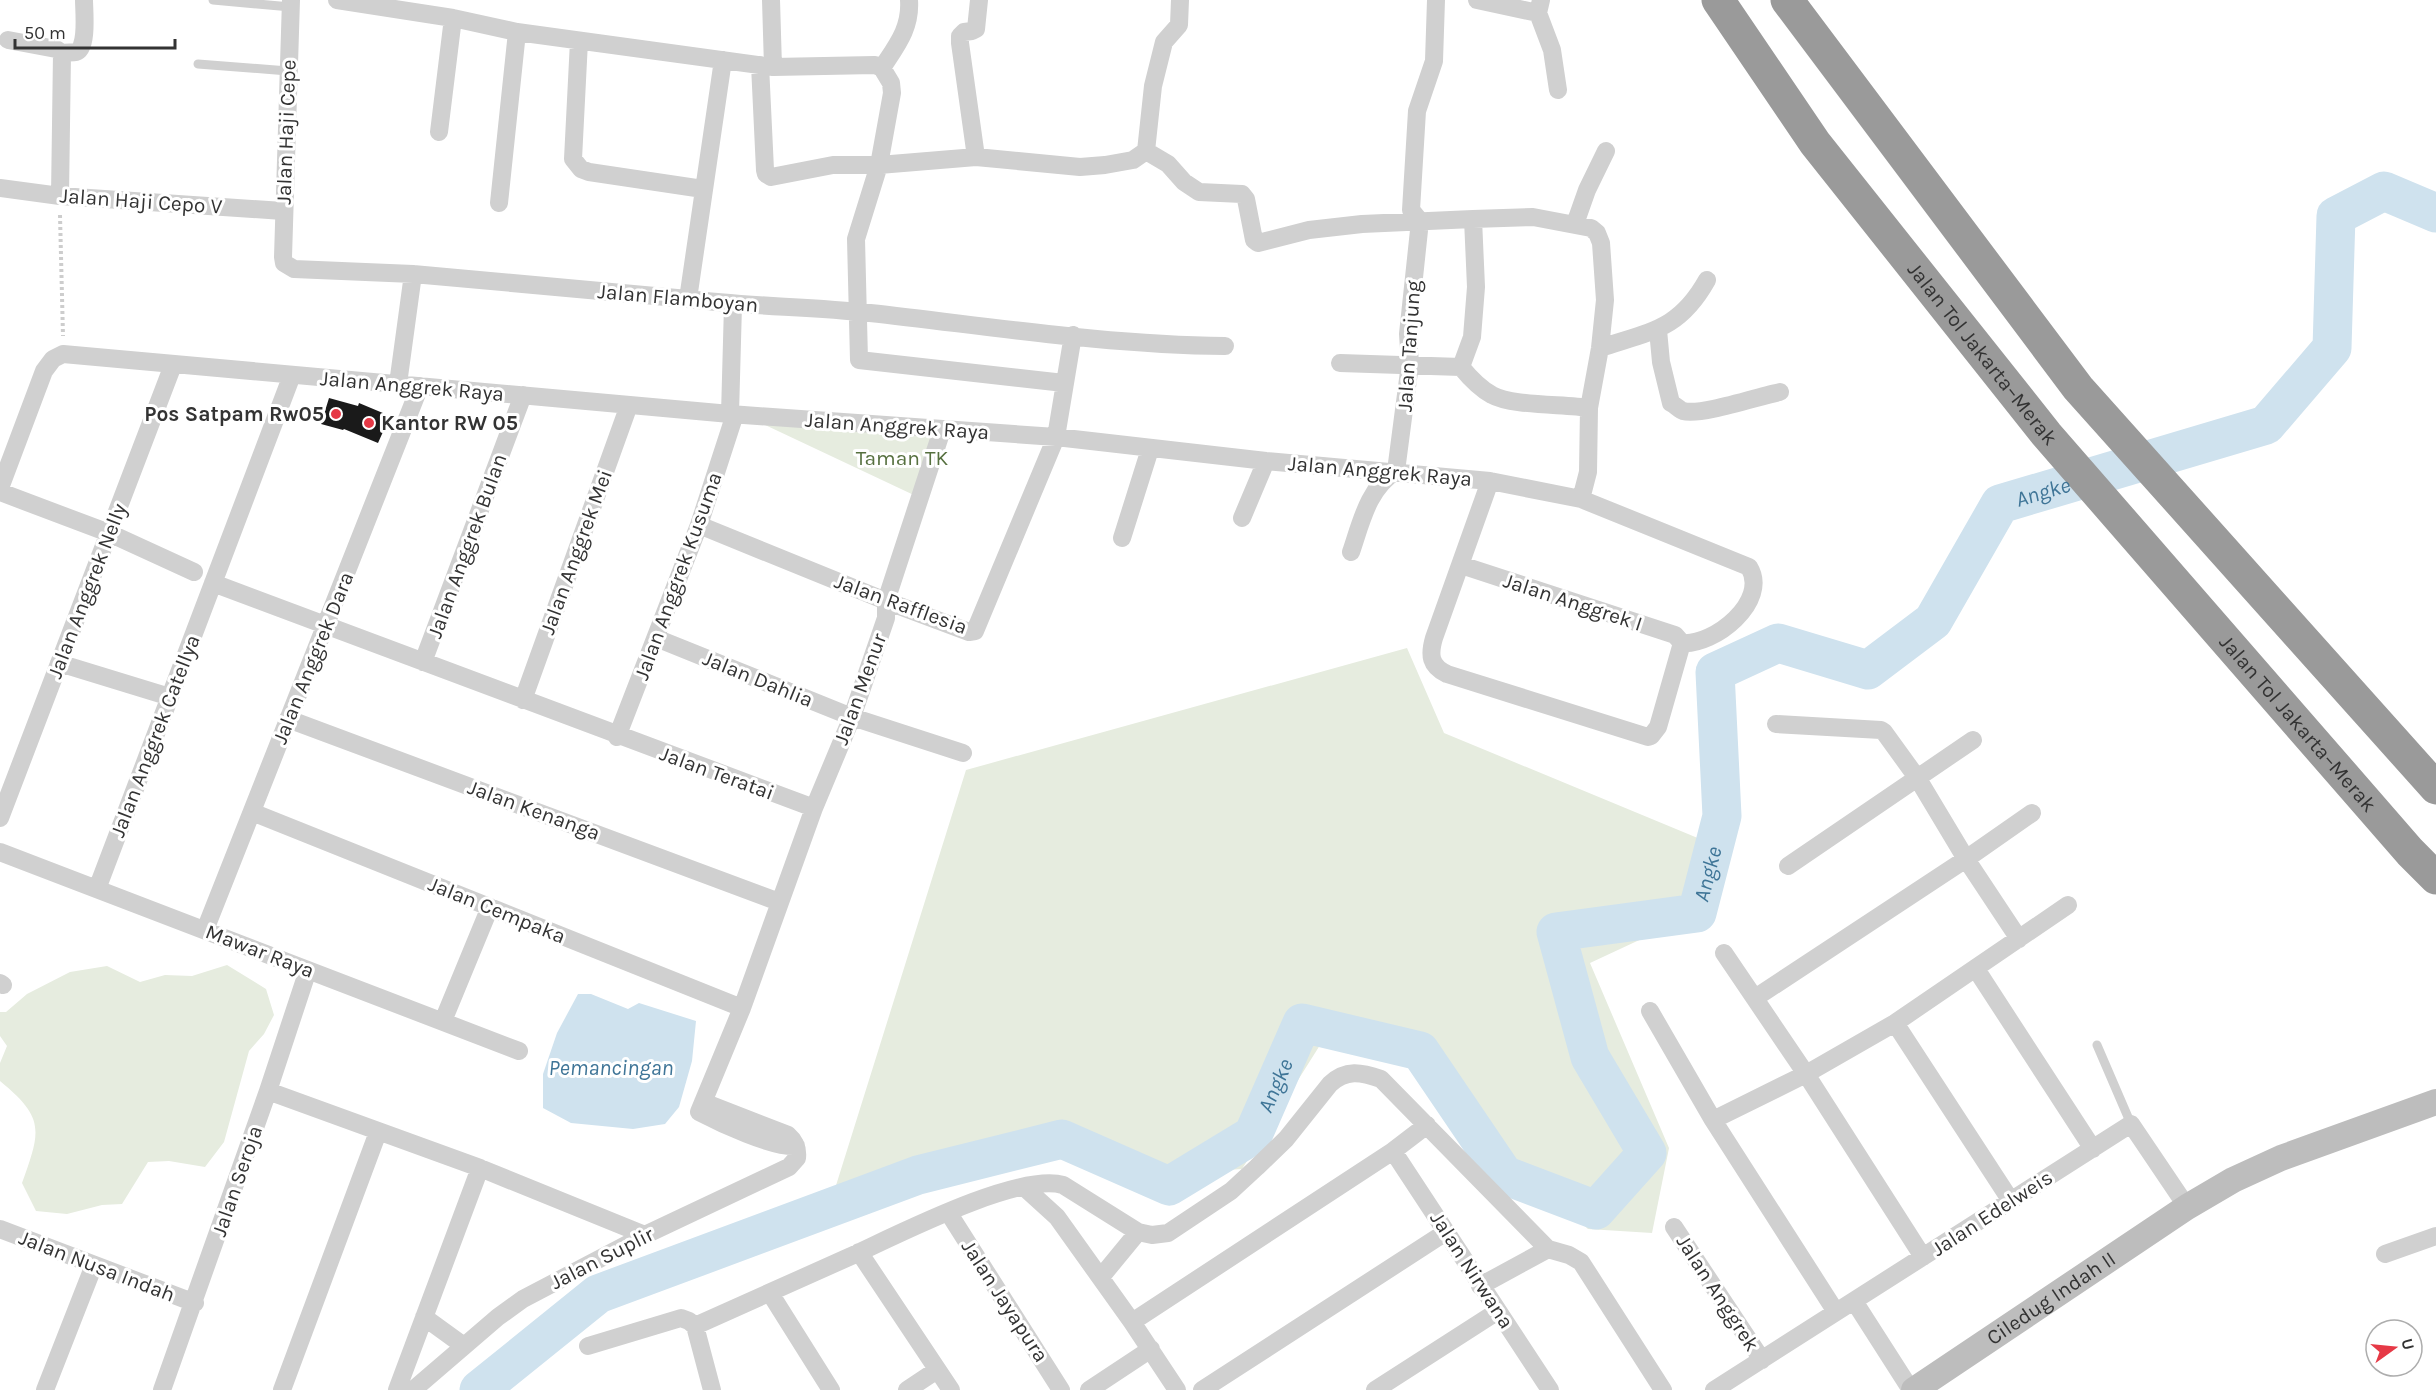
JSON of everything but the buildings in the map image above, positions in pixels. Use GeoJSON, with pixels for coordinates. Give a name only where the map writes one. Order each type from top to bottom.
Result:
{"type":"FeatureCollection","features":[{"type":"Feature","properties":{"kind":"highway","name":"Jalan Tol Jakarta–Merak"},"geometry":{"type":"LineString","coordinates":[[1718,0],[1815,143],[2047,435],[2410,852],[2436,878]]}},
{"type":"Feature","properties":{"kind":"highway"},"geometry":{"type":"LineString","coordinates":[[1787,0],[2078,388],[2436,788]]}},
{"type":"Feature","properties":{"kind":"street"},"geometry":{"type":"LineString","coordinates":[[8,40],[56,49],[62,53],[77,52],[84,41],[84,0]]}},
{"type":"Feature","properties":{"kind":"street"},"geometry":{"type":"LineString","coordinates":[[337,0],[453,18],[517,32],[766,66],[874,65],[882,68],[891,83],[892,93],[879,165],[856,239],[859,360],[1064,383]]}},
{"type":"Feature","properties":{"kind":"street"},"geometry":{"type":"LineString","coordinates":[[771,0],[766,66],[766,174],[771,177],[833,165],[879,165],[975,157],[1080,167],[1133,160],[1146,151],[1153,86],[1164,42],[1179,25],[1180,0]]}},
{"type":"Feature","properties":{"kind":"street"},"geometry":{"type":"LineString","coordinates":[[882,68],[899,43],[909,22],[909,0]]}},
{"type":"Feature","properties":{"kind":"street"},"geometry":{"type":"LineString","coordinates":[[975,157],[960,36],[976,28],[979,0]]}},
{"type":"Feature","properties":{"kind":"street"},"geometry":{"type":"LineString","coordinates":[[1420,221],[1411,210],[1417,111],[1434,61],[1436,0]]}},
{"type":"Feature","properties":{"kind":"street"},"geometry":{"type":"LineString","coordinates":[[1476,0],[1540,7],[1552,50],[1558,90]]}},
{"type":"Feature","properties":{"kind":"street","name":"Jalan Haji Cepe"},"geometry":{"type":"LineString","coordinates":[[284,263],[283,211],[291,3]]}},
{"type":"Feature","properties":{"kind":"street"},"geometry":{"type":"LineString","coordinates":[[439,132],[453,18]]}},
{"type":"Feature","properties":{"kind":"street"},"geometry":{"type":"LineString","coordinates":[[499,203],[517,32]]}},
{"type":"Feature","properties":{"kind":"street"},"geometry":{"type":"LineString","coordinates":[[579,41],[573,159],[575,164],[582,169],[600,174],[703,189]]}},
{"type":"Feature","properties":{"kind":"street"},"geometry":{"type":"LineString","coordinates":[[60,196],[62,53]]}},
{"type":"Feature","properties":{"kind":"street"},"geometry":{"type":"LineString","coordinates":[[688,299],[723,60]]}},
{"type":"Feature","properties":{"kind":"street"},"geometry":{"type":"LineString","coordinates":[[1146,151],[1168,164],[1184,182],[1199,192],[1242,194],[1246,199],[1254,240],[1258,243],[1309,230],[1420,221],[1533,217],[1591,228],[1598,234],[1601,243],[1605,300],[1600,348],[1589,408],[1588,472],[1581,499]]}},
{"type":"Feature","properties":{"kind":"street"},"geometry":{"type":"LineString","coordinates":[[1575,224],[1587,190],[1606,151]]}},
{"type":"Feature","properties":{"kind":"street","name":"Jalan Haji Cepo V"},"geometry":{"type":"LineString","coordinates":[[0,188],[60,196],[283,211]]}},
{"type":"Feature","properties":{"kind":"street"},"geometry":{"type":"LineString","coordinates":[[1461,368],[1472,337],[1476,287],[1473,219]]}},
{"type":"Feature","properties":{"kind":"street","name":"Jalan Tanjung"},"geometry":{"type":"LineString","coordinates":[[1396,471],[1410,364],[1408,334],[1420,221]]}},
{"type":"Feature","properties":{"kind":"street","name":"Jalan Flamboyan"},"geometry":{"type":"LineString","coordinates":[[284,263],[294,269],[413,274],[733,305],[856,311],[1171,345],[1225,346]]}},
{"type":"Feature","properties":{"kind":"street"},"geometry":{"type":"LineString","coordinates":[[398,384],[413,274]]}},
{"type":"Feature","properties":{"kind":"street"},"geometry":{"type":"LineString","coordinates":[[1600,348],[1658,330],[1695,302],[1707,280]]}},
{"type":"Feature","properties":{"kind":"street","name":"Jalan Anggrek Kusuma"},"geometry":{"type":"LineString","coordinates":[[617,737],[699,525],[733,414],[733,305]]}},
{"type":"Feature","properties":{"kind":"street"},"geometry":{"type":"LineString","coordinates":[[1658,330],[1671,403],[1684,411],[1704,410],[1780,392]]}},
{"type":"Feature","properties":{"kind":"street"},"geometry":{"type":"LineString","coordinates":[[1056,437],[1073,335]]}},
{"type":"Feature","properties":{"kind":"street"},"geometry":{"type":"LineString","coordinates":[[63,354],[53,359],[44,371],[0,490],[109,533],[194,572]]}},
{"type":"Feature","properties":{"kind":"street","name":"Jalan Anggrek Raya"},"geometry":{"type":"LineString","coordinates":[[63,354],[733,414],[1056,437],[1266,461],[1490,481],[1581,499],[1749,567],[1754,586],[1738,617],[1704,640],[1682,643]]}},
{"type":"Feature","properties":{"kind":"street"},"geometry":{"type":"LineString","coordinates":[[1340,363],[1410,364],[1461,368],[1474,383],[1494,397],[1589,408]]}},
{"type":"Feature","properties":{"kind":"street","name":"Jalan Anggrek Nelly"},"geometry":{"type":"LineString","coordinates":[[0,818],[174,365]]}},
{"type":"Feature","properties":{"kind":"street","name":"Jalan Anggrek Catellya"},"geometry":{"type":"LineString","coordinates":[[97,889],[292,375]]}},
{"type":"Feature","properties":{"kind":"street","name":"Jalan Anggrek Dara"},"geometry":{"type":"LineString","coordinates":[[204,930],[420,386]]}},
{"type":"Feature","properties":{"kind":"street","name":"Jalan Anggrek Bulan"},"geometry":{"type":"LineString","coordinates":[[423,662],[523,395]]}},
{"type":"Feature","properties":{"kind":"street","name":"Jalan Anggrek Mei"},"geometry":{"type":"LineString","coordinates":[[523,700],[629,405]]}},
{"type":"Feature","properties":{"kind":"street","name":"Jalan Menur"},"geometry":{"type":"LineString","coordinates":[[813,808],[852,717],[886,618],[886,601],[942,430]]}},
{"type":"Feature","properties":{"kind":"street","name":"Jalan Rafflesia"},"geometry":{"type":"LineString","coordinates":[[699,525],[969,633],[977,630],[1056,437]]}},
{"type":"Feature","properties":{"kind":"street"},"geometry":{"type":"LineString","coordinates":[[1122,538],[1150,449]]}},
{"type":"Feature","properties":{"kind":"street"},"geometry":{"type":"LineString","coordinates":[[1242,518],[1266,461]]}},
{"type":"Feature","properties":{"kind":"street"},"geometry":{"type":"LineString","coordinates":[[1351,552],[1363,516],[1377,486],[1396,471]]}},
{"type":"Feature","properties":{"kind":"street"},"geometry":{"type":"LineString","coordinates":[[1490,481],[1431,648],[1432,663],[1447,674],[1648,737],[1652,736],[1658,727],[1682,643]]}},
{"type":"Feature","properties":{"kind":"street","name":"Jalan Anggrek I"},"geometry":{"type":"LineString","coordinates":[[1461,565],[1674,635],[1682,643]]}},
{"type":"Feature","properties":{"kind":"street"},"geometry":{"type":"LineString","coordinates":[[213,583],[327,625]]}},
{"type":"Feature","properties":{"kind":"street","name":"Jalan Teratai"},"geometry":{"type":"LineString","coordinates":[[327,625],[617,737],[813,808]]}},
{"type":"Feature","properties":{"kind":"street","name":"Jalan Dahlia"},"geometry":{"type":"LineString","coordinates":[[656,638],[852,717],[963,753]]}},
{"type":"Feature","properties":{"kind":"street"},"geometry":{"type":"LineString","coordinates":[[59,663],[170,697]]}},
{"type":"Feature","properties":{"kind":"street","name":"Jalan Kenanga"},"geometry":{"type":"LineString","coordinates":[[288,718],[779,902]]}},
{"type":"Feature","properties":{"kind":"street"},"geometry":{"type":"LineString","coordinates":[[1776,724],[1881,730],[1918,779],[1966,859],[2019,939]]}},
{"type":"Feature","properties":{"kind":"street"},"geometry":{"type":"LineString","coordinates":[[1788,866],[1973,740]]}},
{"type":"Feature","properties":{"kind":"street"},"geometry":{"type":"LineString","coordinates":[[742,1008],[813,808]]}},
{"type":"Feature","properties":{"kind":"street","name":"Jalan Cempaka"},"geometry":{"type":"LineString","coordinates":[[252,812],[742,1008]]}},
{"type":"Feature","properties":{"kind":"street"},"geometry":{"type":"LineString","coordinates":[[1755,998],[2032,813]]}},
{"type":"Feature","properties":{"kind":"street","name":"Mawar Raya"},"geometry":{"type":"LineString","coordinates":[[0,852],[519,1050]]}},
{"type":"Feature","properties":{"kind":"street"},"geometry":{"type":"LineString","coordinates":[[1713,1120],[1806,1074],[1895,1023],[2068,905]]}},
{"type":"Feature","properties":{"kind":"street"},"geometry":{"type":"LineString","coordinates":[[443,1022],[490,907]]}},
{"type":"Feature","properties":{"kind":"street"},"geometry":{"type":"LineString","coordinates":[[1724,953],[1806,1074],[1923,1257]]}},
{"type":"Feature","properties":{"kind":"street"},"geometry":{"type":"LineString","coordinates":[[1976,969],[2093,1149]]}},
{"type":"Feature","properties":{"kind":"street","name":"Jalan Seroja"},"geometry":{"type":"LineString","coordinates":[[162,1390],[195,1303],[308,970]]}},
{"type":"Feature","properties":{"kind":"street","name":"Jalan Suplir"},"geometry":{"type":"LineString","coordinates":[[413,1390],[523,1299],[645,1235],[789,1167],[797,1158],[796,1146],[788,1135],[701,1107],[742,1008]]}},
{"type":"Feature","properties":{"kind":"street"},"geometry":{"type":"LineString","coordinates":[[1650,1011],[1713,1120],[1836,1312]]}},
{"type":"Feature","properties":{"kind":"street"},"geometry":{"type":"LineString","coordinates":[[1895,1023],[2011,1201]]}},
{"type":"Feature","properties":{"kind":"street"},"geometry":{"type":"LineString","coordinates":[[695,1326],[948,1212],[1000,1192],[1024,1187],[1055,1183],[1063,1185],[1138,1232],[1152,1235],[1168,1233],[1231,1191],[1286,1139],[1338,1076],[1351,1071],[1381,1079],[1548,1249],[1569,1255],[1581,1262],[1663,1390]]}},
{"type":"Feature","properties":{"kind":"street"},"geometry":{"type":"LineString","coordinates":[[268,1091],[480,1168],[645,1235]]}},
{"type":"Feature","properties":{"kind":"street","name":"Ciledug Indah II"},"geometry":{"type":"LineString","coordinates":[[1912,1390],[2233,1180],[2281,1158],[2436,1102]]}},
{"type":"Feature","properties":{"kind":"street"},"geometry":{"type":"LineString","coordinates":[[2131,1124],[2187,1208]]}},
{"type":"Feature","properties":{"kind":"street","name":"Jalan Edelweis"},"geometry":{"type":"LineString","coordinates":[[1714,1390],[2131,1124]]}},
{"type":"Feature","properties":{"kind":"street"},"geometry":{"type":"LineString","coordinates":[[1132,1322],[1393,1151],[1426,1125]]}},
{"type":"Feature","properties":{"kind":"street"},"geometry":{"type":"LineString","coordinates":[[282,1390],[378,1132]]}},
{"type":"Feature","properties":{"kind":"street","name":"Jalan Nirwana"},"geometry":{"type":"LineString","coordinates":[[1393,1151],[1550,1390]]}},
{"type":"Feature","properties":{"kind":"street"},"geometry":{"type":"LineString","coordinates":[[397,1390],[480,1168]]}},
{"type":"Feature","properties":{"kind":"street"},"geometry":{"type":"LineString","coordinates":[[1024,1187],[1057,1217],[1151,1349],[1177,1390]]}},
{"type":"Feature","properties":{"kind":"street","name":"Jalan Jayapura"},"geometry":{"type":"LineString","coordinates":[[948,1212],[1061,1390]]}},
{"type":"Feature","properties":{"kind":"street","name":"Jalan Anggrek"},"geometry":{"type":"LineString","coordinates":[[1674,1227],[1762,1360]]}},
{"type":"Feature","properties":{"kind":"street","name":"Jalan Nusa Indah"},"geometry":{"type":"LineString","coordinates":[[0,1229],[195,1303]]}},
{"type":"Feature","properties":{"kind":"street"},"geometry":{"type":"LineString","coordinates":[[1101,1277],[1138,1232]]}},
{"type":"Feature","properties":{"kind":"street"},"geometry":{"type":"LineString","coordinates":[[1202,1390],[1446,1232]]}},
{"type":"Feature","properties":{"kind":"street"},"geometry":{"type":"LineString","coordinates":[[2385,1254],[2436,1236]]}},
{"type":"Feature","properties":{"kind":"street"},"geometry":{"type":"LineString","coordinates":[[1480,1286],[1548,1249]]}},
{"type":"Feature","properties":{"kind":"street"},"geometry":{"type":"LineString","coordinates":[[859,1252],[951,1390]]}},
{"type":"Feature","properties":{"kind":"street"},"geometry":{"type":"LineString","coordinates":[[45,1390],[94,1265]]}},
{"type":"Feature","properties":{"kind":"street"},"geometry":{"type":"LineString","coordinates":[[770,1293],[831,1390]]}},
{"type":"Feature","properties":{"kind":"street"},"geometry":{"type":"LineString","coordinates":[[1854,1301],[1912,1390]]}},
{"type":"Feature","properties":{"kind":"street"},"geometry":{"type":"LineString","coordinates":[[1375,1390],[1498,1311]]}},
{"type":"Feature","properties":{"kind":"street"},"geometry":{"type":"LineString","coordinates":[[424,1317],[464,1346]]}},
{"type":"Feature","properties":{"kind":"street"},"geometry":{"type":"LineString","coordinates":[[588,1346],[681,1318],[690,1321],[695,1326],[712,1390]]}},
{"type":"Feature","properties":{"kind":"street"},"geometry":{"type":"LineString","coordinates":[[1089,1390],[1151,1349]]}},
{"type":"Feature","properties":{"kind":"street"},"geometry":{"type":"LineString","coordinates":[[907,1390],[938,1370]]}},
{"type":"Feature","properties":{"kind":"lane"},"geometry":{"type":"LineString","coordinates":[[213,0],[291,3]]}},
{"type":"Feature","properties":{"kind":"lane"},"geometry":{"type":"LineString","coordinates":[[198,64],[288,71]]}},
{"type":"Feature","properties":{"kind":"lane"},"geometry":{"type":"LineString","coordinates":[[2097,1045],[2131,1124]]}},
{"type":"Feature","properties":{"kind":"path"},"geometry":{"type":"LineString","coordinates":[[60,196],[63,354]]}},
{"type":"Feature","properties":{"kind":"green space","name":"Taman TK"},"geometry":{"type":"Polygon","coordinates":[[[746,416],[940,434],[918,497],[746,416]]]}},
{"type":"Feature","properties":{"kind":"green space"},"geometry":{"type":"Polygon","coordinates":[[[1407,648],[1444,733],[1717,846],[1708,908],[1590,963],[1669,1148],[1652,1233],[1588,1229],[1483,1130],[1413,1046],[1327,1034],[1242,1169],[1164,1174],[1073,1125],[828,1211],[966,770],[1407,648]]]}},
{"type":"Feature","properties":{"kind":"green space"},"geometry":{"type":"Polygon","coordinates":[[[227,965],[266,989],[274,1015],[264,1034],[249,1051],[224,1142],[205,1167],[169,1161],[148,1162],[122,1204],[102,1205],[67,1214],[36,1211],[22,1183],[33,1150],[35,1126],[25,1105],[0,1081],[0,1063],[7,1046],[0,1036],[0,1012],[6,1012],[27,994],[70,972],[107,966],[140,982],[165,975],[192,976],[227,965]]]}},
{"type":"Feature","properties":{"kind":"water","name":"Pemancingan"},"geometry":{"type":"Polygon","coordinates":[[[578,994],[591,994],[628,1009],[639,1003],[696,1021],[692,1061],[679,1107],[665,1124],[633,1129],[571,1123],[543,1108],[543,1074],[557,1033],[578,994]]]}},
{"type":"Feature","properties":{"kind":"waterway","name":"Angke"},"geometry":{"type":"LineString","coordinates":[[479,1390],[598,1294],[918,1175],[1062,1139],[1169,1186],[1253,1135],[1302,1023],[1420,1051],[1504,1175],[1596,1210],[1647,1153],[1590,1057],[1556,932],[1697,913],[1722,816],[1715,672],[1778,643],[1868,670],[1933,621],[2000,504],[2266,425],[2332,348],[2336,216],[2384,191],[2436,213]]}},
{"type":"Feature","properties":{"kind":"place","name":"Pos Satpam Rw05"},"geometry":{"type":"Point","coordinates":[336,414]}},
{"type":"Feature","properties":{"kind":"place","name":"Kantor RW 05"},"geometry":{"type":"Point","coordinates":[369,423]}}]}
